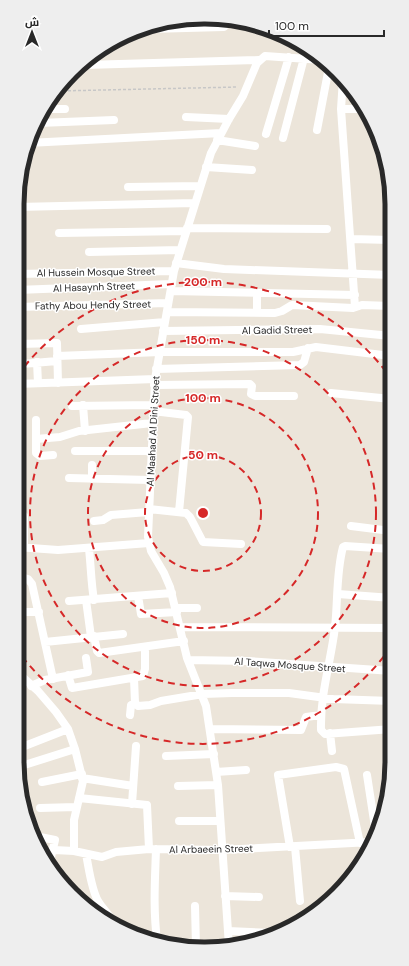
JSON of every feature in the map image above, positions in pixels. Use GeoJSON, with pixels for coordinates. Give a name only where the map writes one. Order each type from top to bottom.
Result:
{"type":"FeatureCollection","features":[{"type":"Feature","properties":{"kind":"street"},"geometry":{"type":"LineString","coordinates":[[163,29],[224,27]]}},
{"type":"Feature","properties":{"kind":"street"},"geometry":{"type":"LineString","coordinates":[[90,65],[259,60],[265,56],[311,59]]}},
{"type":"Feature","properties":{"kind":"street"},"geometry":{"type":"LineString","coordinates":[[266,134],[289,57]]}},
{"type":"Feature","properties":{"kind":"street"},"geometry":{"type":"LineString","coordinates":[[283,138],[304,58]]}},
{"type":"Feature","properties":{"kind":"street","name":"Al Maahad Al Dini Street"},"geometry":{"type":"LineString","coordinates":[[229,940],[218,785],[211,729],[202,694],[188,660],[172,593],[149,543],[148,510],[154,382],[175,267],[206,167],[219,136],[248,87],[259,60]]}},
{"type":"Feature","properties":{"kind":"street"},"geometry":{"type":"LineString","coordinates":[[317,130],[328,73]]}},
{"type":"Feature","properties":{"kind":"street"},"geometry":{"type":"LineString","coordinates":[[342,88],[341,109],[354,274],[355,307]]}},
{"type":"Feature","properties":{"kind":"street"},"geometry":{"type":"LineString","coordinates":[[51,109],[65,109]]}},
{"type":"Feature","properties":{"kind":"street"},"geometry":{"type":"LineString","coordinates":[[341,109],[358,109]]}},
{"type":"Feature","properties":{"kind":"street"},"geometry":{"type":"LineString","coordinates":[[186,117],[229,119]]}},
{"type":"Feature","properties":{"kind":"street"},"geometry":{"type":"LineString","coordinates":[[44,123],[114,120]]}},
{"type":"Feature","properties":{"kind":"street"},"geometry":{"type":"LineString","coordinates":[[35,143],[219,136],[255,146]]}},
{"type":"Feature","properties":{"kind":"street"},"geometry":{"type":"LineString","coordinates":[[206,167],[252,170]]}},
{"type":"Feature","properties":{"kind":"street"},"geometry":{"type":"LineString","coordinates":[[128,187],[200,186]]}},
{"type":"Feature","properties":{"kind":"street"},"geometry":{"type":"LineString","coordinates":[[24,207],[194,203]]}},
{"type":"Feature","properties":{"kind":"street"},"geometry":{"type":"LineString","coordinates":[[59,232],[187,229],[327,229]]}},
{"type":"Feature","properties":{"kind":"street"},"geometry":{"type":"LineString","coordinates":[[351,239],[385,240]]}},
{"type":"Feature","properties":{"kind":"street"},"geometry":{"type":"LineString","coordinates":[[89,252],[180,250]]}},
{"type":"Feature","properties":{"kind":"street","name":"Al Hussein Mosque Street"},"geometry":{"type":"LineString","coordinates":[[24,274],[175,267],[385,275]]}},
{"type":"Feature","properties":{"kind":"street","name":"Al Hasaynh Street"},"geometry":{"type":"LineString","coordinates":[[24,290],[171,288],[257,294],[355,295]]}},
{"type":"Feature","properties":{"kind":"street"},"geometry":{"type":"LineString","coordinates":[[257,294],[257,313]]}},
{"type":"Feature","properties":{"kind":"street","name":"Fathy Abou Hendy Street"},"geometry":{"type":"LineString","coordinates":[[24,307],[168,303]]}},
{"type":"Feature","properties":{"kind":"street"},"geometry":{"type":"LineString","coordinates":[[167,312],[257,313],[279,312],[292,305],[355,307],[362,305],[385,306]]}},
{"type":"Feature","properties":{"kind":"street"},"geometry":{"type":"LineString","coordinates":[[81,329],[165,322]]}},
{"type":"Feature","properties":{"kind":"street","name":"Al Gadid Street"},"geometry":{"type":"LineString","coordinates":[[164,331],[293,331],[320,329],[385,335]]}},
{"type":"Feature","properties":{"kind":"street"},"geometry":{"type":"LineString","coordinates":[[24,344],[56,342],[58,383]]}},
{"type":"Feature","properties":{"kind":"street"},"geometry":{"type":"LineString","coordinates":[[24,363],[57,358],[160,352],[293,352],[316,347],[385,355]]}},
{"type":"Feature","properties":{"kind":"street"},"geometry":{"type":"LineString","coordinates":[[156,369],[300,365],[304,362],[308,348]]}},
{"type":"Feature","properties":{"kind":"street"},"geometry":{"type":"LineString","coordinates":[[37,362],[38,383]]}},
{"type":"Feature","properties":{"kind":"street"},"geometry":{"type":"LineString","coordinates":[[24,384],[154,382],[250,384],[252,386],[251,394],[255,396],[294,396]]}},
{"type":"Feature","properties":{"kind":"street"},"geometry":{"type":"LineString","coordinates":[[331,393],[385,398]]}},
{"type":"Feature","properties":{"kind":"street"},"geometry":{"type":"LineString","coordinates":[[83,405],[84,431]]}},
{"type":"Feature","properties":{"kind":"street"},"geometry":{"type":"LineString","coordinates":[[72,406],[83,405],[153,408],[184,414],[188,417],[179,512]]}},
{"type":"Feature","properties":{"kind":"street"},"geometry":{"type":"LineString","coordinates":[[36,420],[36,453],[53,455]]}},
{"type":"Feature","properties":{"kind":"street"},"geometry":{"type":"LineString","coordinates":[[36,439],[60,437],[84,431],[152,423]]}},
{"type":"Feature","properties":{"kind":"street"},"geometry":{"type":"LineString","coordinates":[[75,451],[151,451]]}},
{"type":"Feature","properties":{"kind":"street"},"geometry":{"type":"LineString","coordinates":[[92,465],[92,479]]}},
{"type":"Feature","properties":{"kind":"street"},"geometry":{"type":"LineString","coordinates":[[69,478],[150,480]]}},
{"type":"Feature","properties":{"kind":"street"},"geometry":{"type":"LineString","coordinates":[[94,521],[103,520],[111,515],[148,510],[186,513],[190,517],[203,542],[241,544]]}},
{"type":"Feature","properties":{"kind":"street"},"geometry":{"type":"LineString","coordinates":[[351,526],[385,529]]}},
{"type":"Feature","properties":{"kind":"street"},"geometry":{"type":"LineString","coordinates":[[24,548],[58,550],[89,549],[149,543]]}},
{"type":"Feature","properties":{"kind":"street"},"geometry":{"type":"LineString","coordinates":[[385,549],[345,546],[342,548],[335,628],[327,666],[321,715],[322,732],[330,733],[385,729]]}},
{"type":"Feature","properties":{"kind":"street"},"geometry":{"type":"LineString","coordinates":[[89,549],[92,574],[90,600],[93,636],[97,651],[99,653],[184,641]]}},
{"type":"Feature","properties":{"kind":"street"},"geometry":{"type":"LineString","coordinates":[[24,579],[30,581],[39,612],[53,679]]}},
{"type":"Feature","properties":{"kind":"street"},"geometry":{"type":"LineString","coordinates":[[70,601],[172,593]]}},
{"type":"Feature","properties":{"kind":"street"},"geometry":{"type":"LineString","coordinates":[[338,594],[385,597]]}},
{"type":"Feature","properties":{"kind":"street"},"geometry":{"type":"LineString","coordinates":[[138,596],[140,612],[143,615],[197,608]]}},
{"type":"Feature","properties":{"kind":"street"},"geometry":{"type":"LineString","coordinates":[[24,612],[39,612]]}},
{"type":"Feature","properties":{"kind":"street"},"geometry":{"type":"LineString","coordinates":[[180,627],[385,628]]}},
{"type":"Feature","properties":{"kind":"street"},"geometry":{"type":"LineString","coordinates":[[45,642],[123,634]]}},
{"type":"Feature","properties":{"kind":"street"},"geometry":{"type":"LineString","coordinates":[[68,676],[72,688],[143,676],[145,674],[145,647]]}},
{"type":"Feature","properties":{"kind":"street"},"geometry":{"type":"LineString","coordinates":[[31,686],[53,679],[89,672],[86,658]]}},
{"type":"Feature","properties":{"kind":"street","name":"Al Taqwa Mosque Street"},"geometry":{"type":"LineString","coordinates":[[188,660],[248,661],[385,670]]}},
{"type":"Feature","properties":{"kind":"street"},"geometry":{"type":"LineString","coordinates":[[134,678],[135,703]]}},
{"type":"Feature","properties":{"kind":"street"},"geometry":{"type":"LineString","coordinates":[[24,679],[52,707],[68,729],[75,749],[82,776],[79,798],[76,807],[73,836],[74,851]]}},
{"type":"Feature","properties":{"kind":"street"},"geometry":{"type":"LineString","coordinates":[[135,703],[138,706],[150,705],[161,701],[202,694],[289,693],[323,697],[385,701]]}},
{"type":"Feature","properties":{"kind":"street"},"geometry":{"type":"LineString","coordinates":[[130,715],[131,705],[135,703]]}},
{"type":"Feature","properties":{"kind":"street"},"geometry":{"type":"LineString","coordinates":[[211,729],[301,730],[306,717],[321,715]]}},
{"type":"Feature","properties":{"kind":"street"},"geometry":{"type":"LineString","coordinates":[[24,746],[68,729]]}},
{"type":"Feature","properties":{"kind":"street"},"geometry":{"type":"LineString","coordinates":[[330,733],[332,750]]}},
{"type":"Feature","properties":{"kind":"street"},"geometry":{"type":"LineString","coordinates":[[132,804],[136,746]]}},
{"type":"Feature","properties":{"kind":"street"},"geometry":{"type":"LineString","coordinates":[[24,765],[75,749]]}},
{"type":"Feature","properties":{"kind":"street"},"geometry":{"type":"LineString","coordinates":[[166,756],[214,754]]}},
{"type":"Feature","properties":{"kind":"street"},"geometry":{"type":"LineString","coordinates":[[300,902],[293,847],[278,775],[336,767],[344,769],[360,843]]}},
{"type":"Feature","properties":{"kind":"street"},"geometry":{"type":"LineString","coordinates":[[216,772],[246,770]]}},
{"type":"Feature","properties":{"kind":"street"},"geometry":{"type":"LineString","coordinates":[[42,782],[82,776],[133,786]]}},
{"type":"Feature","properties":{"kind":"street"},"geometry":{"type":"LineString","coordinates":[[367,776],[374,822]]}},
{"type":"Feature","properties":{"kind":"street"},"geometry":{"type":"LineString","coordinates":[[178,786],[218,785]]}},
{"type":"Feature","properties":{"kind":"street"},"geometry":{"type":"LineString","coordinates":[[79,798],[148,806],[153,849],[154,918],[157,936]]}},
{"type":"Feature","properties":{"kind":"street"},"geometry":{"type":"LineString","coordinates":[[40,808],[76,807]]}},
{"type":"Feature","properties":{"kind":"street"},"geometry":{"type":"LineString","coordinates":[[179,821],[220,821]]}},
{"type":"Feature","properties":{"kind":"street"},"geometry":{"type":"LineString","coordinates":[[41,837],[54,839],[54,850],[51,857]]}},
{"type":"Feature","properties":{"kind":"street","name":"Al Arbaeein Street"},"geometry":{"type":"LineString","coordinates":[[54,850],[74,851],[102,857],[116,852],[153,849],[222,850],[365,843]]}},
{"type":"Feature","properties":{"kind":"street"},"geometry":{"type":"LineString","coordinates":[[86,854],[96,895],[99,902],[109,915]]}},
{"type":"Feature","properties":{"kind":"street"},"geometry":{"type":"LineString","coordinates":[[225,896],[259,897]]}},
{"type":"Feature","properties":{"kind":"street"},"geometry":{"type":"LineString","coordinates":[[195,906],[196,942]]}},
{"type":"Feature","properties":{"kind":"street"},"geometry":{"type":"LineString","coordinates":[[228,931],[262,932]]}},
{"type":"Feature","properties":{"kind":"path"},"geometry":{"type":"LineString","coordinates":[[64,91],[248,87]]}}]}
